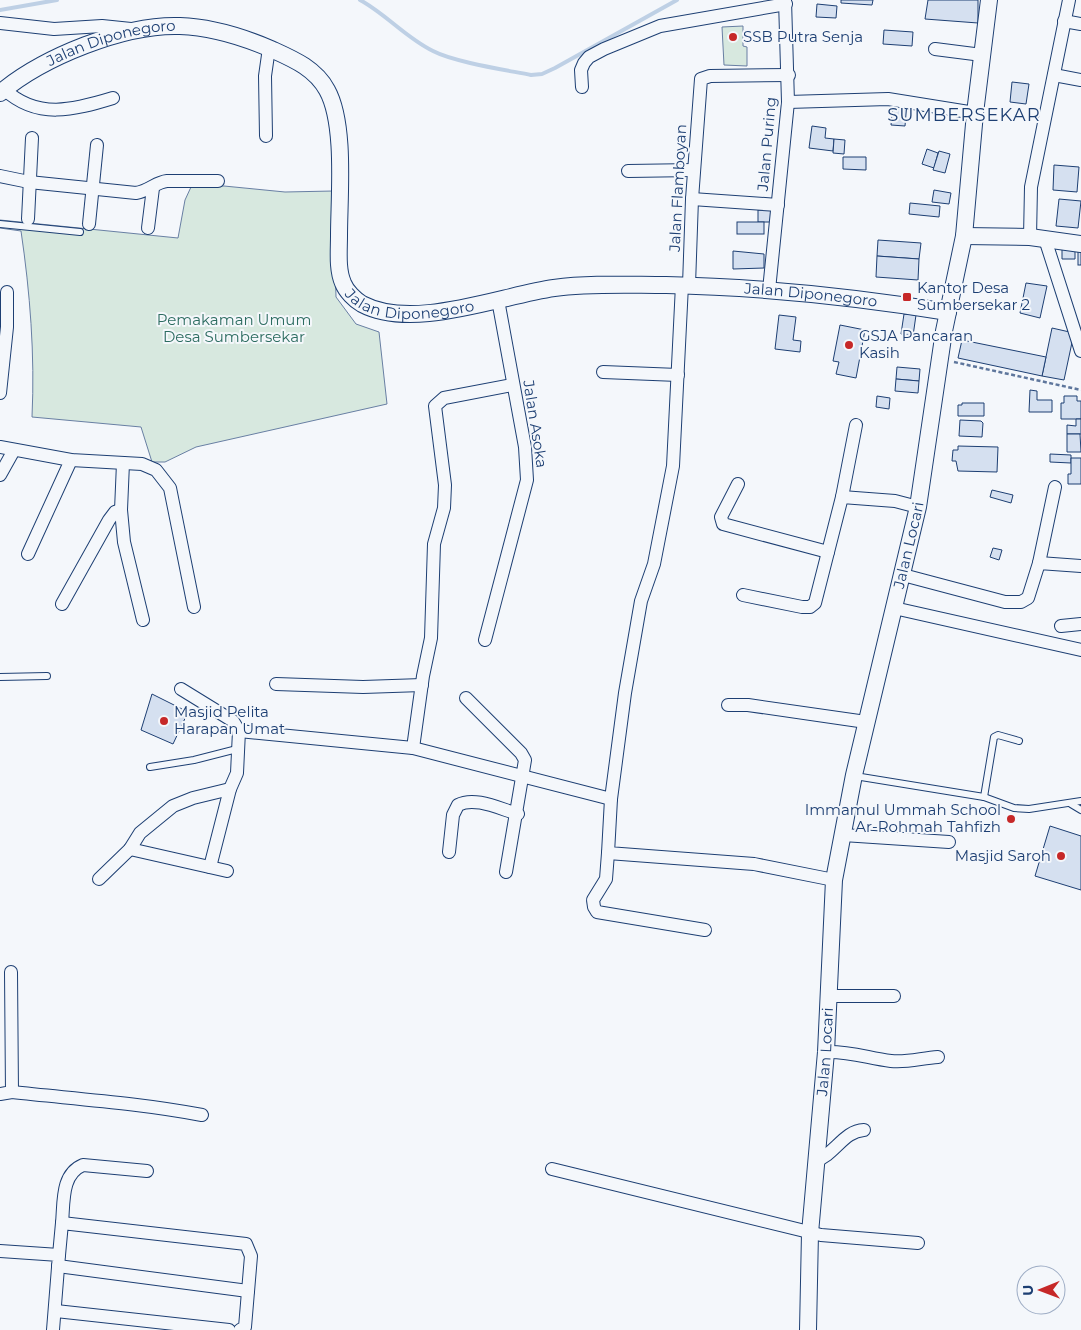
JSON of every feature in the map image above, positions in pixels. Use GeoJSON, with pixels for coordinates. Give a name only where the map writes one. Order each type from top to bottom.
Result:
{"type":"FeatureCollection","features":[{"type":"Feature","properties":{"kind":"main road","name":"Jalan Locari"},"geometry":{"type":"LineString","coordinates":[[808,1330],[810,1233],[826,1052],[827,996],[834,880],[866,722],[918,507],[940,359],[964,236],[975,113],[988,0]]}},
{"type":"Feature","properties":{"kind":"main road","name":"Jalan Diponegoro"},"geometry":{"type":"LineString","coordinates":[[2,91],[62,54],[134,30],[171,26],[194,27],[228,34],[269,48],[305,66],[322,82],[333,104],[339,139],[339,258],[343,285],[359,303],[394,314],[453,309],[554,288],[618,284],[685,285],[769,290],[899,304],[948,312]]}},
{"type":"Feature","properties":{"kind":"main road"},"geometry":{"type":"LineString","coordinates":[[964,236],[1038,238],[1081,244]]}},
{"type":"Feature","properties":{"kind":"street"},"geometry":{"type":"LineString","coordinates":[[1069,0],[1031,188],[1038,238],[1077,326],[1081,351]]}},
{"type":"Feature","properties":{"kind":"street"},"geometry":{"type":"LineString","coordinates":[[582,87],[581,70],[584,63],[589,57],[604,49],[660,26],[785,2]]}},
{"type":"Feature","properties":{"kind":"street","name":"Jalan Puring"},"geometry":{"type":"LineString","coordinates":[[769,290],[788,102],[785,2]]}},
{"type":"Feature","properties":{"kind":"street"},"geometry":{"type":"LineString","coordinates":[[1064,21],[1081,24]]}},
{"type":"Feature","properties":{"kind":"street"},"geometry":{"type":"LineString","coordinates":[[0,23],[45,28],[102,26],[134,30]]}},
{"type":"Feature","properties":{"kind":"street"},"geometry":{"type":"LineString","coordinates":[[266,136],[265,76],[269,48]]}},
{"type":"Feature","properties":{"kind":"street"},"geometry":{"type":"LineString","coordinates":[[934,50],[982,55]]}},
{"type":"Feature","properties":{"kind":"street"},"geometry":{"type":"LineString","coordinates":[[1054,74],[1081,80]]}},
{"type":"Feature","properties":{"kind":"street","name":"Jalan Flamboyan"},"geometry":{"type":"LineString","coordinates":[[705,930],[597,912],[593,900],[606,879],[611,798],[625,693],[641,601],[654,564],[668,500],[673,466],[700,82],[704,76],[788,75]]}},
{"type":"Feature","properties":{"kind":"street"},"geometry":{"type":"LineString","coordinates":[[2,91],[22,104],[53,110],[83,108],[113,98]]}},
{"type":"Feature","properties":{"kind":"street"},"geometry":{"type":"LineString","coordinates":[[788,102],[888,99],[975,113]]}},
{"type":"Feature","properties":{"kind":"street"},"geometry":{"type":"LineString","coordinates":[[28,218],[32,138]]}},
{"type":"Feature","properties":{"kind":"street"},"geometry":{"type":"LineString","coordinates":[[84,228],[98,145]]}},
{"type":"Feature","properties":{"kind":"street"},"geometry":{"type":"LineString","coordinates":[[628,171],[694,170]]}},
{"type":"Feature","properties":{"kind":"street"},"geometry":{"type":"LineString","coordinates":[[0,176],[29,182],[136,193],[167,181],[218,181]]}},
{"type":"Feature","properties":{"kind":"street"},"geometry":{"type":"LineString","coordinates":[[148,228],[153,188]]}},
{"type":"Feature","properties":{"kind":"street"},"geometry":{"type":"LineString","coordinates":[[692,199],[778,205]]}},
{"type":"Feature","properties":{"kind":"street"},"geometry":{"type":"LineString","coordinates":[[0,393],[1,366],[8,321],[6,292]]}},
{"type":"Feature","properties":{"kind":"street","name":"Jalan Asoka"},"geometry":{"type":"LineString","coordinates":[[485,640],[527,480],[524,447],[498,300]]}},
{"type":"Feature","properties":{"kind":"street"},"geometry":{"type":"LineString","coordinates":[[603,372],[678,375]]}},
{"type":"Feature","properties":{"kind":"street"},"geometry":{"type":"LineString","coordinates":[[413,748],[422,685],[432,638],[434,544],[444,501],[445,485],[435,406],[444,398],[512,385]]}},
{"type":"Feature","properties":{"kind":"street"},"geometry":{"type":"LineString","coordinates":[[742,595],[810,607],[819,595],[842,497],[856,425]]}},
{"type":"Feature","properties":{"kind":"street"},"geometry":{"type":"LineString","coordinates":[[0,447],[71,460],[123,462],[150,466],[170,488],[194,607]]}},
{"type":"Feature","properties":{"kind":"street"},"geometry":{"type":"LineString","coordinates":[[0,476],[14,450]]}},
{"type":"Feature","properties":{"kind":"street"},"geometry":{"type":"LineString","coordinates":[[28,554],[71,460]]}},
{"type":"Feature","properties":{"kind":"street"},"geometry":{"type":"LineString","coordinates":[[123,462],[121,510],[127,563],[143,620]]}},
{"type":"Feature","properties":{"kind":"street"},"geometry":{"type":"LineString","coordinates":[[738,484],[721,517],[723,524],[828,552]]}},
{"type":"Feature","properties":{"kind":"street"},"geometry":{"type":"LineString","coordinates":[[903,574],[1006,602],[1015,603],[1028,598],[1039,563],[1055,487]]}},
{"type":"Feature","properties":{"kind":"street"},"geometry":{"type":"LineString","coordinates":[[842,497],[895,501],[918,507]]}},
{"type":"Feature","properties":{"kind":"street"},"geometry":{"type":"LineString","coordinates":[[62,604],[109,520],[115,512],[121,510]]}},
{"type":"Feature","properties":{"kind":"street"},"geometry":{"type":"LineString","coordinates":[[1039,563],[1081,566]]}},
{"type":"Feature","properties":{"kind":"street"},"geometry":{"type":"LineString","coordinates":[[894,608],[1081,650]]}},
{"type":"Feature","properties":{"kind":"street"},"geometry":{"type":"LineString","coordinates":[[1061,626],[1081,624]]}},
{"type":"Feature","properties":{"kind":"street"},"geometry":{"type":"LineString","coordinates":[[276,684],[363,687],[422,685]]}},
{"type":"Feature","properties":{"kind":"street"},"geometry":{"type":"LineString","coordinates":[[181,689],[233,721],[239,731],[237,773],[230,789],[210,867]]}},
{"type":"Feature","properties":{"kind":"street"},"geometry":{"type":"LineString","coordinates":[[466,698],[521,753],[526,763],[506,872]]}},
{"type":"Feature","properties":{"kind":"street"},"geometry":{"type":"LineString","coordinates":[[728,705],[748,705],[866,722]]}},
{"type":"Feature","properties":{"kind":"street"},"geometry":{"type":"LineString","coordinates":[[239,731],[413,748],[611,798]]}},
{"type":"Feature","properties":{"kind":"street"},"geometry":{"type":"LineString","coordinates":[[99,879],[130,849],[140,833],[173,806],[193,798],[230,789]]}},
{"type":"Feature","properties":{"kind":"street"},"geometry":{"type":"LineString","coordinates":[[449,852],[454,815],[458,805],[465,801],[477,802],[518,814]]}},
{"type":"Feature","properties":{"kind":"street"},"geometry":{"type":"LineString","coordinates":[[843,834],[949,842]]}},
{"type":"Feature","properties":{"kind":"street"},"geometry":{"type":"LineString","coordinates":[[130,849],[227,871]]}},
{"type":"Feature","properties":{"kind":"street"},"geometry":{"type":"LineString","coordinates":[[608,853],[754,864],[834,880]]}},
{"type":"Feature","properties":{"kind":"street"},"geometry":{"type":"LineString","coordinates":[[11,972],[6,1093],[77,1097],[166,1108],[202,1116]]}},
{"type":"Feature","properties":{"kind":"street"},"geometry":{"type":"LineString","coordinates":[[827,996],[894,996]]}},
{"type":"Feature","properties":{"kind":"street"},"geometry":{"type":"LineString","coordinates":[[826,1052],[860,1054],[893,1061],[938,1057]]}},
{"type":"Feature","properties":{"kind":"street"},"geometry":{"type":"LineString","coordinates":[[815,1161],[829,1155],[853,1131],[864,1130]]}},
{"type":"Feature","properties":{"kind":"street"},"geometry":{"type":"LineString","coordinates":[[52,1330],[56,1311],[58,1260],[68,1179],[74,1169],[83,1165],[146,1171]]}},
{"type":"Feature","properties":{"kind":"street"},"geometry":{"type":"LineString","coordinates":[[552,1169],[810,1233],[918,1243]]}},
{"type":"Feature","properties":{"kind":"street"},"geometry":{"type":"LineString","coordinates":[[62,1222],[246,1244],[251,1254],[245,1327],[240,1330]]}},
{"type":"Feature","properties":{"kind":"street"},"geometry":{"type":"LineString","coordinates":[[0,1251],[248,1291]]}},
{"type":"Feature","properties":{"kind":"street"},"geometry":{"type":"LineString","coordinates":[[56,1311],[173,1328],[229,1330]]}},
{"type":"Feature","properties":{"kind":"lane"},"geometry":{"type":"LineString","coordinates":[[0,224],[84,228]]}},
{"type":"Feature","properties":{"kind":"lane"},"geometry":{"type":"LineString","coordinates":[[0,677],[47,676]]}},
{"type":"Feature","properties":{"kind":"lane"},"geometry":{"type":"LineString","coordinates":[[984,797],[994,737],[998,735],[1019,741]]}},
{"type":"Feature","properties":{"kind":"lane"},"geometry":{"type":"LineString","coordinates":[[150,767],[194,760],[237,749]]}},
{"type":"Feature","properties":{"kind":"lane"},"geometry":{"type":"LineString","coordinates":[[854,776],[984,797],[1014,808],[1029,809],[1081,801]]}},
{"type":"Feature","properties":{"kind":"lane"},"geometry":{"type":"LineString","coordinates":[[1071,804],[1081,810]]}},
{"type":"Feature","properties":{"kind":"path"},"geometry":{"type":"LineString","coordinates":[[940,359],[1081,390]]}},
{"type":"Feature","properties":{"kind":"green space","name":"SSB Putra Senja"},"geometry":{"type":"Polygon","coordinates":[[[743,26],[743,46],[747,47],[747,66],[724,65],[722,27],[743,26]]]}},
{"type":"Feature","properties":{"kind":"green space","name":"Pemakaman Umum Desa Sumbersekar"},"geometry":{"type":"Polygon","coordinates":[[[224,186],[285,192],[333,191],[336,297],[356,324],[379,332],[387,404],[196,447],[165,462],[152,462],[141,427],[32,417],[33,370],[31,324],[21,231],[0,228],[0,220],[178,238],[185,200],[191,187],[224,186]]]}},
{"type":"Feature","properties":{"kind":"building"},"geometry":{"type":"Polygon","coordinates":[[[841,0],[873,0],[872,5],[841,3],[841,0]]]}},
{"type":"Feature","properties":{"kind":"building"},"geometry":{"type":"Polygon","coordinates":[[[928,0],[978,0],[978,23],[925,19],[928,0]]]}},
{"type":"Feature","properties":{"kind":"building"},"geometry":{"type":"Polygon","coordinates":[[[817,4],[837,6],[836,18],[816,17],[817,4]]]}},
{"type":"Feature","properties":{"kind":"building"},"geometry":{"type":"Polygon","coordinates":[[[884,30],[913,32],[912,46],[883,44],[884,30]]]}},
{"type":"Feature","properties":{"kind":"building"},"geometry":{"type":"Polygon","coordinates":[[[1012,82],[1029,84],[1026,104],[1010,102],[1012,82]]]}},
{"type":"Feature","properties":{"kind":"building"},"geometry":{"type":"Polygon","coordinates":[[[893,101],[907,102],[905,126],[891,125],[893,101]]]}},
{"type":"Feature","properties":{"kind":"building"},"geometry":{"type":"Polygon","coordinates":[[[812,126],[826,128],[825,138],[834,139],[833,151],[809,148],[812,126]]]}},
{"type":"Feature","properties":{"kind":"building"},"geometry":{"type":"Polygon","coordinates":[[[834,139],[845,140],[844,154],[833,153],[834,139]]]}},
{"type":"Feature","properties":{"kind":"building"},"geometry":{"type":"Polygon","coordinates":[[[927,149],[938,153],[934,168],[922,164],[927,149]]]}},
{"type":"Feature","properties":{"kind":"building"},"geometry":{"type":"Polygon","coordinates":[[[939,151],[950,154],[945,173],[933,170],[939,151]]]}},
{"type":"Feature","properties":{"kind":"building"},"geometry":{"type":"Polygon","coordinates":[[[843,157],[866,157],[866,170],[843,169],[843,157]]]}},
{"type":"Feature","properties":{"kind":"building"},"geometry":{"type":"Polygon","coordinates":[[[1054,165],[1079,167],[1077,192],[1053,190],[1054,165]]]}},
{"type":"Feature","properties":{"kind":"building"},"geometry":{"type":"Polygon","coordinates":[[[934,190],[951,193],[949,204],[932,202],[934,190]]]}},
{"type":"Feature","properties":{"kind":"building"},"geometry":{"type":"Polygon","coordinates":[[[1059,199],[1081,201],[1078,228],[1056,226],[1059,199]]]}},
{"type":"Feature","properties":{"kind":"building"},"geometry":{"type":"Polygon","coordinates":[[[910,203],[940,206],[939,217],[909,214],[910,203]]]}},
{"type":"Feature","properties":{"kind":"building"},"geometry":{"type":"Polygon","coordinates":[[[758,210],[774,210],[774,222],[758,222],[758,210]]]}},
{"type":"Feature","properties":{"kind":"building"},"geometry":{"type":"Polygon","coordinates":[[[737,222],[764,222],[764,234],[737,234],[737,222]]]}},
{"type":"Feature","properties":{"kind":"building"},"geometry":{"type":"Polygon","coordinates":[[[878,240],[921,243],[919,259],[877,256],[878,240]]]}},
{"type":"Feature","properties":{"kind":"building"},"geometry":{"type":"Polygon","coordinates":[[[1062,245],[1075,246],[1075,259],[1062,259],[1062,245]]]}},
{"type":"Feature","properties":{"kind":"building"},"geometry":{"type":"Polygon","coordinates":[[[733,251],[764,254],[764,268],[733,269],[733,251]]]}},
{"type":"Feature","properties":{"kind":"building"},"geometry":{"type":"Polygon","coordinates":[[[1078,251],[1081,251],[1081,265],[1078,265],[1078,251]]]}},
{"type":"Feature","properties":{"kind":"building"},"geometry":{"type":"Polygon","coordinates":[[[877,256],[919,259],[918,280],[876,277],[877,256]]]}},
{"type":"Feature","properties":{"kind":"building"},"geometry":{"type":"Polygon","coordinates":[[[1026,283],[1047,286],[1040,318],[1020,313],[1026,283]]]}},
{"type":"Feature","properties":{"kind":"building"},"geometry":{"type":"Polygon","coordinates":[[[904,314],[916,315],[913,336],[901,334],[904,314]]]}},
{"type":"Feature","properties":{"kind":"building"},"geometry":{"type":"Polygon","coordinates":[[[779,315],[796,317],[793,340],[801,341],[800,352],[775,349],[779,315]]]}},
{"type":"Feature","properties":{"kind":"building","name":"GSJA Pancaran Kasih"},"geometry":{"type":"Polygon","coordinates":[[[840,325],[865,330],[856,378],[836,374],[839,362],[833,361],[840,325]]]}},
{"type":"Feature","properties":{"kind":"building"},"geometry":{"type":"Polygon","coordinates":[[[1052,328],[1074,333],[1064,380],[1042,376],[1052,328]]]}},
{"type":"Feature","properties":{"kind":"building"},"geometry":{"type":"Polygon","coordinates":[[[962,340],[1046,357],[1042,376],[958,358],[962,340]]]}},
{"type":"Feature","properties":{"kind":"building"},"geometry":{"type":"Polygon","coordinates":[[[897,367],[920,369],[919,381],[896,379],[897,367]]]}},
{"type":"Feature","properties":{"kind":"building"},"geometry":{"type":"Polygon","coordinates":[[[896,379],[919,381],[918,393],[895,391],[896,379]]]}},
{"type":"Feature","properties":{"kind":"building"},"geometry":{"type":"Polygon","coordinates":[[[1030,390],[1037,391],[1037,400],[1052,400],[1052,412],[1029,412],[1030,390]]]}},
{"type":"Feature","properties":{"kind":"building"},"geometry":{"type":"Polygon","coordinates":[[[877,396],[890,398],[889,409],[876,407],[877,396]]]}},
{"type":"Feature","properties":{"kind":"building"},"geometry":{"type":"Polygon","coordinates":[[[1064,396],[1077,396],[1077,401],[1081,401],[1081,419],[1061,419],[1061,403],[1064,403],[1064,396]]]}},
{"type":"Feature","properties":{"kind":"building"},"geometry":{"type":"Polygon","coordinates":[[[962,403],[984,403],[984,416],[958,416],[958,405],[962,405],[962,403]]]}},
{"type":"Feature","properties":{"kind":"building"},"geometry":{"type":"Polygon","coordinates":[[[1076,419],[1081,419],[1081,434],[1067,434],[1067,425],[1076,426],[1076,419]]]}},
{"type":"Feature","properties":{"kind":"building"},"geometry":{"type":"Polygon","coordinates":[[[960,420],[981,421],[983,423],[982,437],[959,436],[960,420]]]}},
{"type":"Feature","properties":{"kind":"building"},"geometry":{"type":"Polygon","coordinates":[[[1067,434],[1080,434],[1081,452],[1067,452],[1067,434]]]}},
{"type":"Feature","properties":{"kind":"building"},"geometry":{"type":"Polygon","coordinates":[[[958,446],[998,447],[997,472],[958,471],[956,461],[952,461],[953,450],[958,450],[958,446]]]}},
{"type":"Feature","properties":{"kind":"building"},"geometry":{"type":"Polygon","coordinates":[[[1050,454],[1071,455],[1071,463],[1050,462],[1050,454]]]}},
{"type":"Feature","properties":{"kind":"building"},"geometry":{"type":"Polygon","coordinates":[[[1071,458],[1081,458],[1081,484],[1068,484],[1068,474],[1071,474],[1071,458]]]}},
{"type":"Feature","properties":{"kind":"building"},"geometry":{"type":"Polygon","coordinates":[[[992,490],[1013,495],[1011,503],[990,497],[992,490]]]}},
{"type":"Feature","properties":{"kind":"building"},"geometry":{"type":"Polygon","coordinates":[[[993,548],[1002,550],[999,560],[990,557],[993,548]]]}},
{"type":"Feature","properties":{"kind":"building","name":"Masjid Pelita Harapan Umat"},"geometry":{"type":"Polygon","coordinates":[[[152,694],[188,712],[173,744],[141,730],[152,694]]]}},
{"type":"Feature","properties":{"kind":"building","name":"Masjid Saroh"},"geometry":{"type":"Polygon","coordinates":[[[1050,826],[1081,836],[1081,890],[1035,876],[1050,826]]]}},
{"type":"Feature","properties":{"kind":"waterway"},"geometry":{"type":"LineString","coordinates":[[0,10],[57,0]]}},
{"type":"Feature","properties":{"kind":"waterway"},"geometry":{"type":"LineString","coordinates":[[360,0],[379,12],[414,40],[442,55],[531,75],[542,74],[555,68],[677,0]]}},
{"type":"Feature","properties":{"kind":"place","name":"SSB Putra Senja"},"geometry":{"type":"Point","coordinates":[733,37]}},
{"type":"Feature","properties":{"kind":"place","name":"Kantor Desa Sumbersekar 2"},"geometry":{"type":"Point","coordinates":[907,297]}},
{"type":"Feature","properties":{"kind":"place","name":"GSJA Pancaran Kasih"},"geometry":{"type":"Point","coordinates":[849,345]}},
{"type":"Feature","properties":{"kind":"place","name":"Masjid Pelita Harapan Umat"},"geometry":{"type":"Point","coordinates":[164,721]}},
{"type":"Feature","properties":{"kind":"place","name":"Immamul Ummah School Ar-Rohmah Tahfizh"},"geometry":{"type":"Point","coordinates":[1011,819]}},
{"type":"Feature","properties":{"kind":"place","name":"Masjid Saroh"},"geometry":{"type":"Point","coordinates":[1061,856]}},
{"type":"Feature","properties":{"kind":"district","name":"SUMBERSEKAR"},"geometry":{"type":"Point","coordinates":[964,115]}}]}
